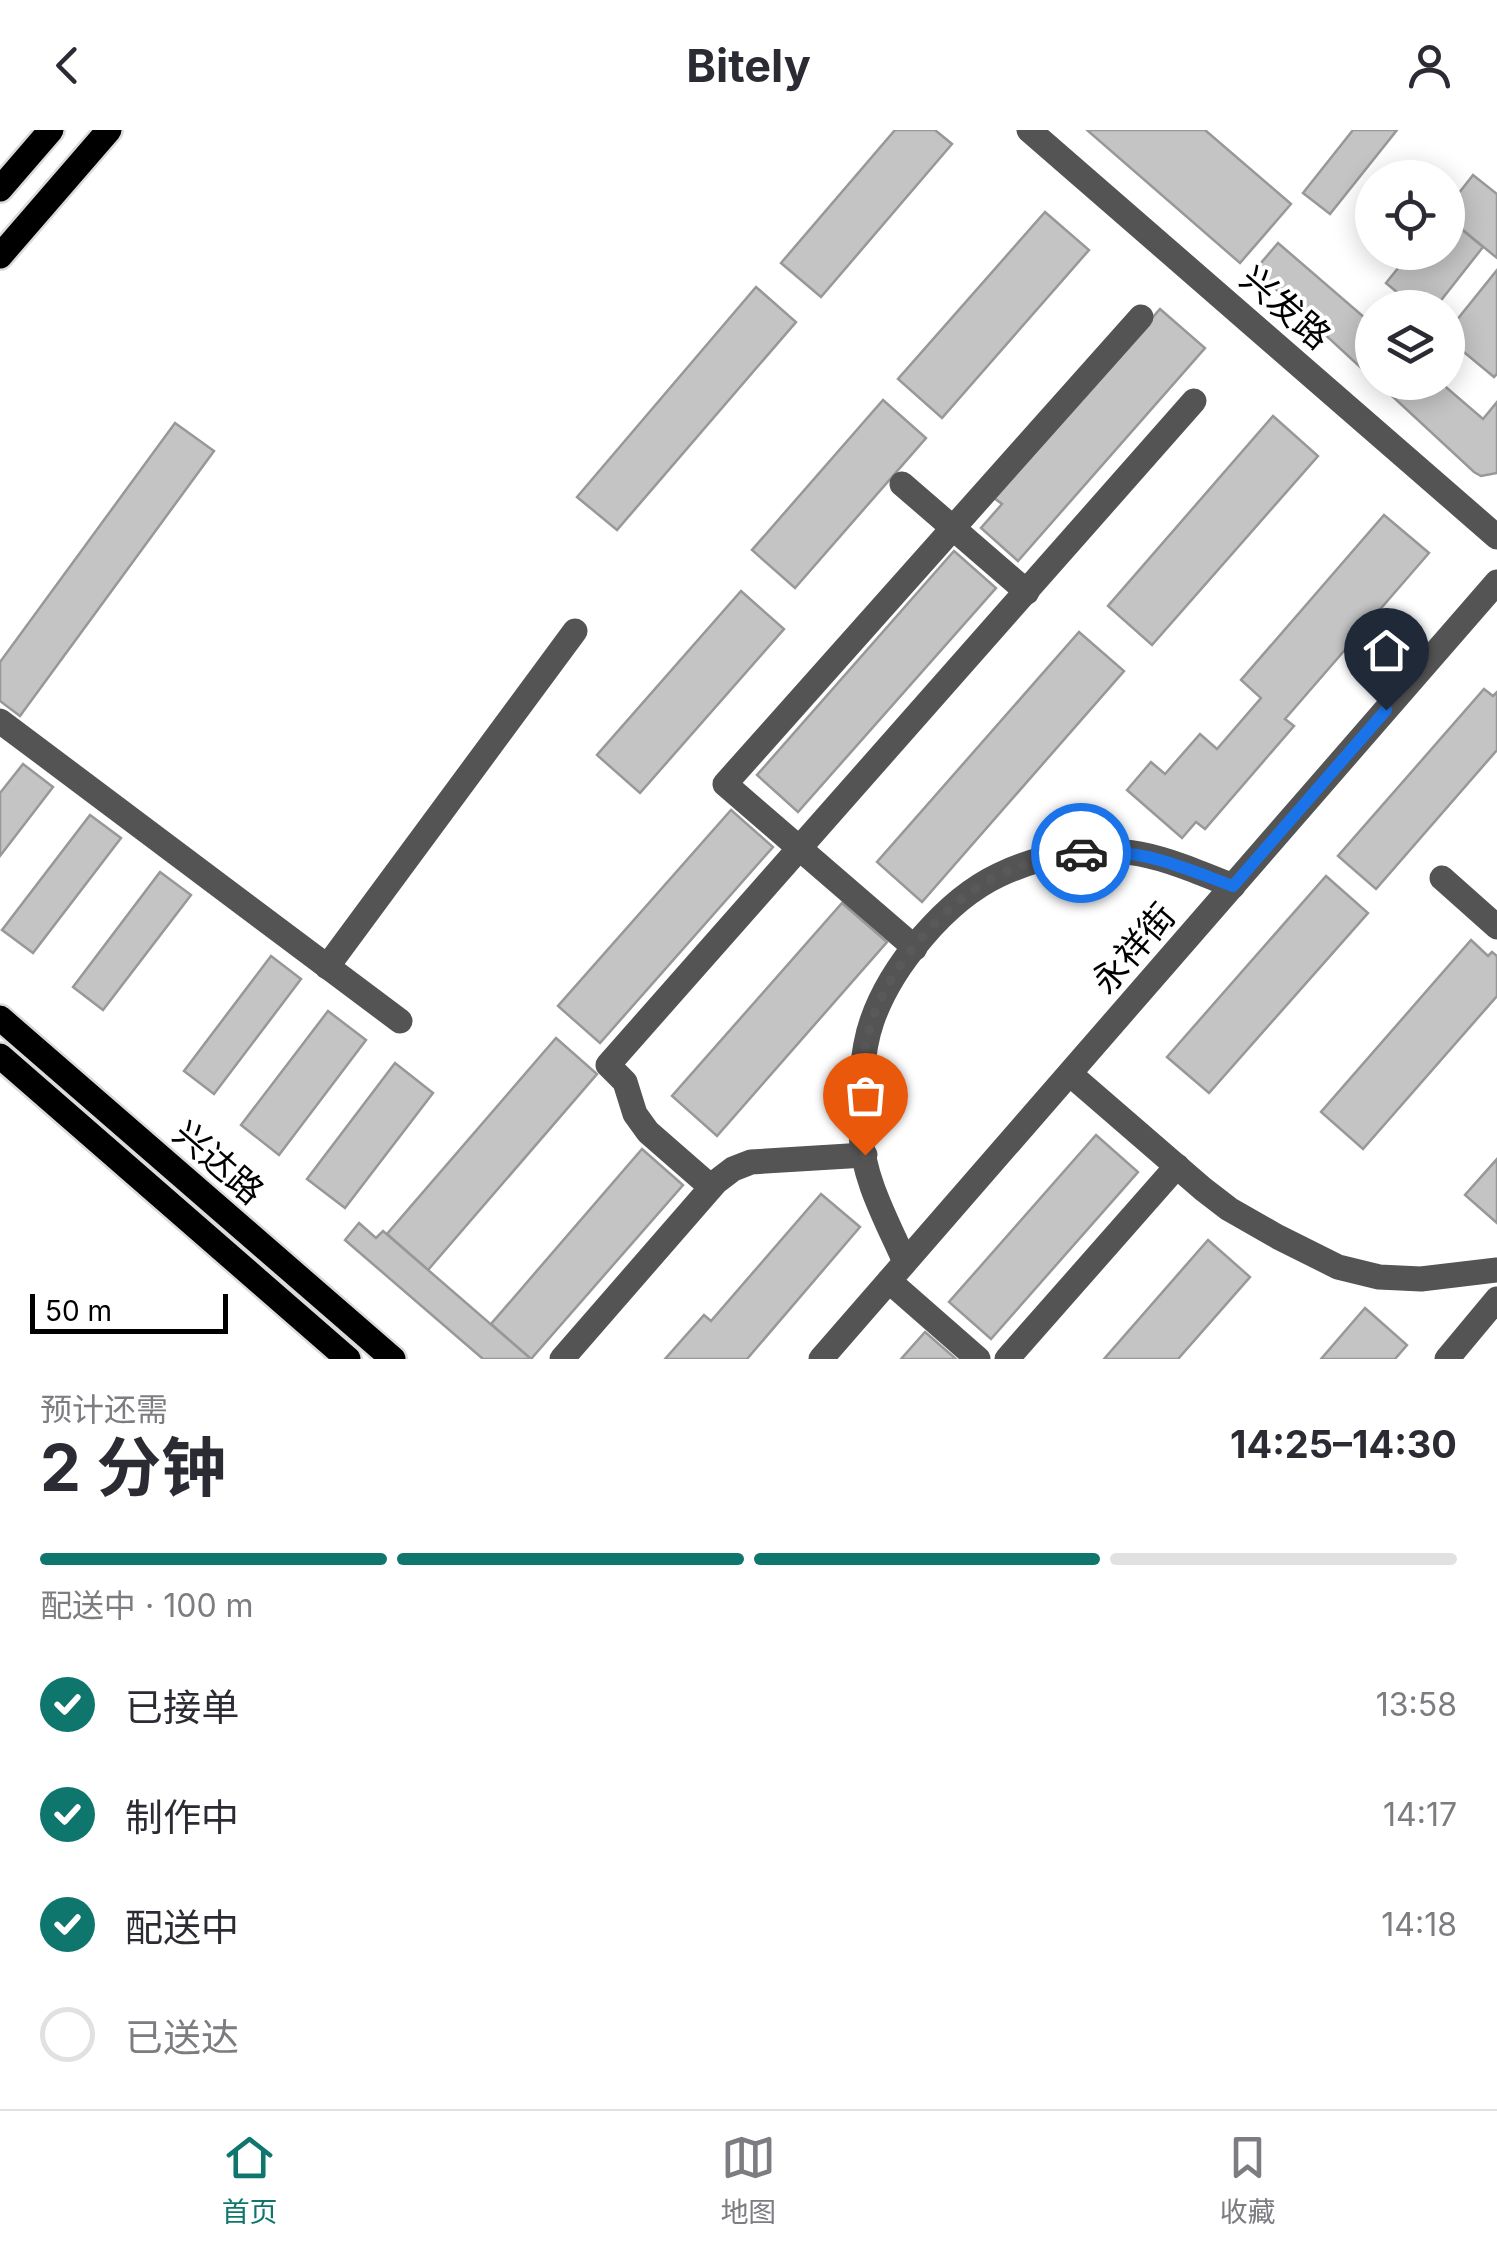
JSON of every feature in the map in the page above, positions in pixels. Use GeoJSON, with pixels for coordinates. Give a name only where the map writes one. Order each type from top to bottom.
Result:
{"type":"FeatureCollection","features":[{"type":"Feature","properties":{"kind":"main road"},"geometry":{"type":"LineString","coordinates":[[0,189],[52,130]]}},
{"type":"Feature","properties":{"kind":"main road"},"geometry":{"type":"LineString","coordinates":[[0,256],[110,130]]}},
{"type":"Feature","properties":{"kind":"main road","name":"兴达路"},"geometry":{"type":"LineString","coordinates":[[0,1018],[392,1359]]}},
{"type":"Feature","properties":{"kind":"main road","name":"兴达路"},"geometry":{"type":"LineString","coordinates":[[0,1056],[348,1359]]}},
{"type":"Feature","properties":{"kind":"street","name":"兴发路"},"geometry":{"type":"LineString","coordinates":[[1030,130],[1497,537]]}},
{"type":"Feature","properties":{"kind":"street"},"geometry":{"type":"LineString","coordinates":[[915,948],[725,784],[1141,317]]}},
{"type":"Feature","properties":{"kind":"street"},"geometry":{"type":"LineString","coordinates":[[712,1187],[648,1132],[636,1114],[625,1082],[608,1065],[1194,401]]}},
{"type":"Feature","properties":{"kind":"street"},"geometry":{"type":"LineString","coordinates":[[902,484],[1027,592]]}},
{"type":"Feature","properties":{"kind":"street","name":"永祥街"},"geometry":{"type":"LineString","coordinates":[[821,1359],[1497,582]]}},
{"type":"Feature","properties":{"kind":"street"},"geometry":{"type":"LineString","coordinates":[[327,967],[575,631]]}},
{"type":"Feature","properties":{"kind":"street"},"geometry":{"type":"LineString","coordinates":[[0,721],[400,1022]]}},
{"type":"Feature","properties":{"kind":"street"},"geometry":{"type":"LineString","coordinates":[[978,1359],[897,1272],[871,1185],[861,1136],[863,1067],[871,1024],[889,982],[956,904],[996,876],[1040,859],[1096,852],[1139,854],[1233,886]]}},
{"type":"Feature","properties":{"kind":"street"},"geometry":{"type":"LineString","coordinates":[[1442,878],[1497,927]]}},
{"type":"Feature","properties":{"kind":"street"},"geometry":{"type":"LineString","coordinates":[[1070,1074],[1230,1209],[1278,1237],[1338,1267],[1379,1277],[1421,1278],[1487,1271],[1497,1290]]}},
{"type":"Feature","properties":{"kind":"street"},"geometry":{"type":"LineString","coordinates":[[562,1359],[732,1169],[751,1162],[865,1155]]}},
{"type":"Feature","properties":{"kind":"street"},"geometry":{"type":"LineString","coordinates":[[1007,1359],[1176,1166]]}},
{"type":"Feature","properties":{"kind":"street"},"geometry":{"type":"LineString","coordinates":[[1448,1359],[1497,1299]]}},
{"type":"Feature","properties":{"kind":"building"},"geometry":{"type":"Polygon","coordinates":[[[895,130],[935,130],[952,144],[821,297],[781,263],[895,130]]]}},
{"type":"Feature","properties":{"kind":"building"},"geometry":{"type":"Polygon","coordinates":[[[1087,130],[1205,130],[1291,204],[1240,263],[1087,130]]]}},
{"type":"Feature","properties":{"kind":"building"},"geometry":{"type":"Polygon","coordinates":[[[1353,130],[1397,130],[1373,160],[1355,160],[1355,183],[1330,214],[1303,193],[1353,130]]]}},
{"type":"Feature","properties":{"kind":"building"},"geometry":{"type":"Polygon","coordinates":[[[1473,175],[1497,194],[1497,258],[1465,232],[1465,185],[1473,175]]]}},
{"type":"Feature","properties":{"kind":"building"},"geometry":{"type":"Polygon","coordinates":[[[1045,212],[1089,250],[942,418],[898,379],[1045,212]]]}},
{"type":"Feature","properties":{"kind":"building"},"geometry":{"type":"Polygon","coordinates":[[[1465,232],[1483,247],[1465,270],[1465,232]]]}},
{"type":"Feature","properties":{"kind":"building"},"geometry":{"type":"Polygon","coordinates":[[[1278,243],[1355,309],[1355,362],[1255,270],[1278,243]]]}},
{"type":"Feature","properties":{"kind":"building"},"geometry":{"type":"Polygon","coordinates":[[[1396,270],[1465,270],[1449,290],[1394,290],[1386,283],[1396,270]]]}},
{"type":"Feature","properties":{"kind":"building"},"geometry":{"type":"Polygon","coordinates":[[[1497,270],[1494,377],[1465,353],[1465,310],[1497,270]]]}},
{"type":"Feature","properties":{"kind":"building"},"geometry":{"type":"Polygon","coordinates":[[[756,287],[796,322],[617,530],[577,497],[756,287]]]}},
{"type":"Feature","properties":{"kind":"building"},"geometry":{"type":"Polygon","coordinates":[[[1160,309],[1205,348],[1018,561],[981,528],[1002,504],[994,498],[1160,309]]]}},
{"type":"Feature","properties":{"kind":"building"},"geometry":{"type":"Polygon","coordinates":[[[883,400],[926,438],[795,588],[752,550],[883,400]]]}},
{"type":"Feature","properties":{"kind":"building"},"geometry":{"type":"Polygon","coordinates":[[[1396,400],[1461,400],[1483,419],[1497,402],[1497,473],[1481,476],[1396,400]]]}},
{"type":"Feature","properties":{"kind":"building"},"geometry":{"type":"Polygon","coordinates":[[[1273,416],[1318,456],[1152,645],[1108,606],[1273,416]]]}},
{"type":"Feature","properties":{"kind":"building"},"geometry":{"type":"Polygon","coordinates":[[[175,423],[214,451],[20,716],[0,701],[0,662],[175,423]]]}},
{"type":"Feature","properties":{"kind":"building"},"geometry":{"type":"Polygon","coordinates":[[[1384,515],[1429,553],[1285,719],[1294,726],[1205,829],[1196,822],[1182,838],[1127,790],[1151,762],[1165,774],[1200,734],[1217,749],[1261,698],[1241,680],[1384,515]]]}},
{"type":"Feature","properties":{"kind":"building"},"geometry":{"type":"Polygon","coordinates":[[[954,551],[996,588],[798,812],[757,775],[954,551]]]}},
{"type":"Feature","properties":{"kind":"building"},"geometry":{"type":"Polygon","coordinates":[[[741,591],[784,629],[640,793],[597,755],[741,591]]]}},
{"type":"Feature","properties":{"kind":"building"},"geometry":{"type":"Polygon","coordinates":[[[1079,632],[1124,671],[922,902],[877,862],[1079,632]]]}},
{"type":"Feature","properties":{"kind":"building"},"geometry":{"type":"Polygon","coordinates":[[[1484,689],[1493,696],[1497,692],[1497,750],[1376,889],[1338,856],[1484,689]]]}},
{"type":"Feature","properties":{"kind":"building"},"geometry":{"type":"Polygon","coordinates":[[[23,764],[53,787],[0,856],[0,793],[23,764]]]}},
{"type":"Feature","properties":{"kind":"building"},"geometry":{"type":"Polygon","coordinates":[[[731,810],[773,847],[600,1043],[558,1006],[731,810]]]}},
{"type":"Feature","properties":{"kind":"building"},"geometry":{"type":"Polygon","coordinates":[[[90,815],[121,838],[33,953],[2,930],[90,815]]]}},
{"type":"Feature","properties":{"kind":"building"},"geometry":{"type":"Polygon","coordinates":[[[160,872],[191,895],[103,1010],[73,987],[160,872]]]}},
{"type":"Feature","properties":{"kind":"building"},"geometry":{"type":"Polygon","coordinates":[[[1326,876],[1368,913],[1209,1093],[1167,1057],[1326,876]]]}},
{"type":"Feature","properties":{"kind":"building"},"geometry":{"type":"Polygon","coordinates":[[[842,903],[887,942],[717,1136],[672,1096],[842,903]]]}},
{"type":"Feature","properties":{"kind":"building"},"geometry":{"type":"Polygon","coordinates":[[[1471,940],[1488,956],[1492,952],[1497,956],[1497,996],[1363,1149],[1321,1112],[1471,940]]]}},
{"type":"Feature","properties":{"kind":"building"},"geometry":{"type":"Polygon","coordinates":[[[271,956],[301,979],[214,1094],[184,1071],[271,956]]]}},
{"type":"Feature","properties":{"kind":"building"},"geometry":{"type":"Polygon","coordinates":[[[328,1011],[366,1040],[279,1155],[241,1125],[328,1011]]]}},
{"type":"Feature","properties":{"kind":"building"},"geometry":{"type":"Polygon","coordinates":[[[556,1038],[597,1074],[428,1270],[387,1234],[556,1038]]]}},
{"type":"Feature","properties":{"kind":"building"},"geometry":{"type":"Polygon","coordinates":[[[395,1063],[433,1093],[345,1208],[307,1179],[395,1063]]]}},
{"type":"Feature","properties":{"kind":"building"},"geometry":{"type":"Polygon","coordinates":[[[1096,1135],[1138,1172],[991,1339],[949,1302],[1096,1135]]]}},
{"type":"Feature","properties":{"kind":"building"},"geometry":{"type":"Polygon","coordinates":[[[642,1149],[683,1185],[531,1359],[491,1324],[642,1149]]]}},
{"type":"Feature","properties":{"kind":"building"},"geometry":{"type":"Polygon","coordinates":[[[1497,1159],[1497,1223],[1465,1195],[1497,1159]]]}},
{"type":"Feature","properties":{"kind":"building"},"geometry":{"type":"Polygon","coordinates":[[[821,1194],[860,1227],[747,1359],[665,1359],[704,1315],[711,1321],[821,1194]]]}},
{"type":"Feature","properties":{"kind":"building"},"geometry":{"type":"Polygon","coordinates":[[[359,1223],[376,1238],[383,1231],[531,1359],[483,1359],[345,1240],[359,1223]]]}},
{"type":"Feature","properties":{"kind":"building"},"geometry":{"type":"Polygon","coordinates":[[[1208,1240],[1250,1277],[1178,1359],[1104,1359],[1208,1240]]]}},
{"type":"Feature","properties":{"kind":"building"},"geometry":{"type":"Polygon","coordinates":[[[1365,1308],[1407,1345],[1395,1359],[1321,1359],[1365,1308]]]}},
{"type":"Feature","properties":{"kind":"building"},"geometry":{"type":"Polygon","coordinates":[[[925,1332],[956,1359],[901,1359],[925,1332]]]}},
{"type":"Feature","properties":{"kind":"way so far"},"geometry":{"type":"LineString","coordinates":[[865,1155],[861,1136],[863,1067],[871,1024],[889,982],[956,904],[996,876],[1040,859],[1081,853]]}},
{"type":"Feature","properties":{"kind":"route"},"geometry":{"type":"LineString","coordinates":[[1081,853],[1139,854],[1233,886],[1386,710]]}}]}
